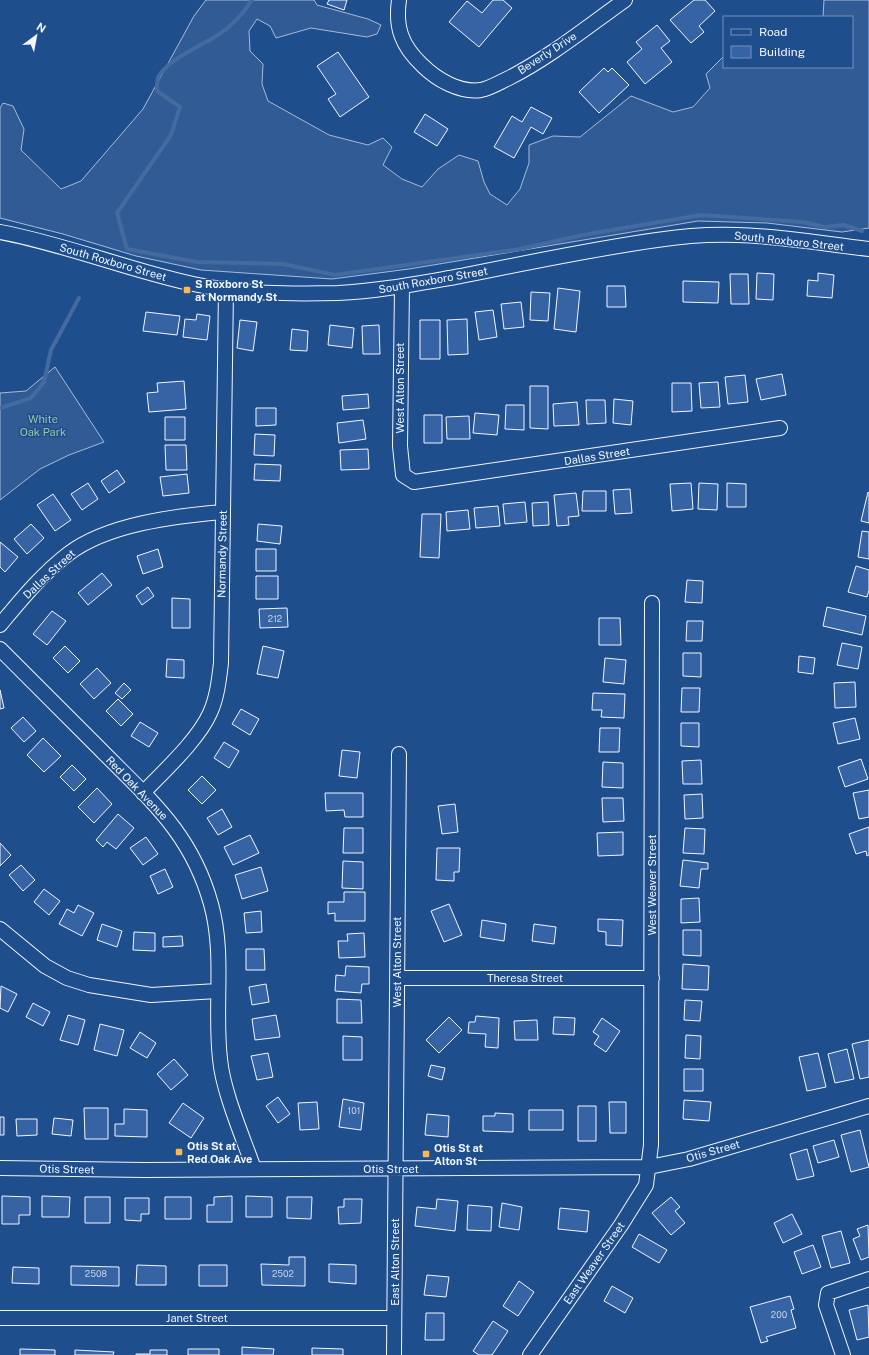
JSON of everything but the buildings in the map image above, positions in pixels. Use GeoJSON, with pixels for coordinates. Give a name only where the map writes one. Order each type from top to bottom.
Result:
{"type":"FeatureCollection","features":[{"type":"Feature","properties":{"kind":"street","name":"Beverly Drive"},"geometry":{"type":"LineString","coordinates":[[399,0],[398,26],[406,49],[424,67],[442,80],[457,88],[470,90],[481,90],[493,86],[529,67],[625,0]]}},
{"type":"Feature","properties":{"kind":"street","name":"South Roxboro Street"},"geometry":{"type":"LineString","coordinates":[[0,232],[22,236],[150,273],[194,284],[226,288],[299,293],[339,292],[402,287],[624,245],[694,236],[735,234],[768,236],[869,249]]}},
{"type":"Feature","properties":{"kind":"street","name":"West Alton Street"},"geometry":{"type":"LineString","coordinates":[[402,287],[400,446],[403,475],[414,482]]}},
{"type":"Feature","properties":{"kind":"street","name":"Normandy Street"},"geometry":{"type":"LineString","coordinates":[[143,793],[179,756],[204,724],[215,699],[221,663],[226,288]]}},
{"type":"Feature","properties":{"kind":"street","name":"Dallas Street"},"geometry":{"type":"LineString","coordinates":[[414,482],[780,428]]}},
{"type":"Feature","properties":{"kind":"street","name":"Dallas Street"},"geometry":{"type":"LineString","coordinates":[[0,625],[31,588],[68,554],[95,538],[124,527],[200,514],[223,512]]}},
{"type":"Feature","properties":{"kind":"street","name":"West Weaver Street"},"geometry":{"type":"LineString","coordinates":[[649,1167],[652,978],[652,603]]}},
{"type":"Feature","properties":{"kind":"street","name":"Red Oak Avenue"},"geometry":{"type":"LineString","coordinates":[[0,649],[166,815],[198,866],[216,924],[218,952],[218,1024],[222,1071],[254,1169]]}},
{"type":"Feature","properties":{"kind":"street","name":"West Alton Street"},"geometry":{"type":"LineString","coordinates":[[395,1169],[399,754]]}},
{"type":"Feature","properties":{"kind":"street"},"geometry":{"type":"LineString","coordinates":[[2,937],[44,966],[68,978],[89,985],[151,995],[217,991]]}},
{"type":"Feature","properties":{"kind":"street","name":"Theresa Street"},"geometry":{"type":"LineString","coordinates":[[397,978],[652,978]]}},
{"type":"Feature","properties":{"kind":"street","name":"Otis Street"},"geometry":{"type":"LineString","coordinates":[[0,1168],[395,1169],[649,1167],[689,1159],[868,1110]]}},
{"type":"Feature","properties":{"kind":"street","name":"East Weaver Street"},"geometry":{"type":"LineString","coordinates":[[530,1355],[642,1192],[648,1178],[649,1167]]}},
{"type":"Feature","properties":{"kind":"street","name":"East Alton Street"},"geometry":{"type":"LineString","coordinates":[[394,1355],[395,1169]]}},
{"type":"Feature","properties":{"kind":"street"},"geometry":{"type":"LineString","coordinates":[[843,1355],[826,1304],[828,1293],[869,1279]]}},
{"type":"Feature","properties":{"kind":"street","name":"Janet Street"},"geometry":{"type":"LineString","coordinates":[[0,1318],[394,1318]]}},
{"type":"Feature","properties":{"kind":"shaded area"},"geometry":{"type":"Polygon","coordinates":[[[206,0],[314,0],[317,5],[368,19],[381,25],[377,34],[367,37],[311,28],[276,38],[270,26],[257,19],[249,31],[250,51],[263,64],[262,84],[268,101],[329,135],[368,145],[383,138],[392,147],[383,165],[402,179],[422,187],[438,169],[459,155],[478,161],[484,182],[490,194],[507,205],[520,189],[529,163],[529,145],[553,136],[580,137],[631,96],[673,112],[693,107],[710,88],[706,74],[723,57],[723,68],[853,68],[853,16],[823,16],[824,0],[869,0],[869,228],[842,232],[767,223],[698,221],[409,269],[332,279],[201,270],[136,256],[63,234],[0,218],[0,108],[3,103],[13,106],[24,129],[21,150],[61,189],[81,181],[143,109],[194,16],[206,0]]]}},
{"type":"Feature","properties":{"kind":"shaded area","name":"White Oak Park"},"geometry":{"type":"Polygon","coordinates":[[[55,367],[104,442],[69,455],[40,469],[0,500],[0,393],[26,391],[55,367]]]}},
{"type":"Feature","properties":{"kind":"waterway"},"geometry":{"type":"LineString","coordinates":[[252,0],[233,24],[218,35],[176,60],[168,66],[158,78],[157,91],[180,107],[171,135],[117,213],[127,249],[197,262],[283,264],[335,275],[520,249],[583,235],[701,215],[803,222],[825,227],[844,225],[862,231]]}},
{"type":"Feature","properties":{"kind":"waterway"},"geometry":{"type":"LineString","coordinates":[[0,408],[31,398],[44,382],[51,350],[79,298]]}},
{"type":"Feature","properties":{"kind":"place","name":"S Roxboro St at Normandy St"},"geometry":{"type":"Point","coordinates":[187,290]}},
{"type":"Feature","properties":{"kind":"place","name":"Otis St at Red Oak Ave"},"geometry":{"type":"Point","coordinates":[179,1152]}},
{"type":"Feature","properties":{"kind":"place","name":"Otis St at Alton St"},"geometry":{"type":"Point","coordinates":[426,1154]}}]}
